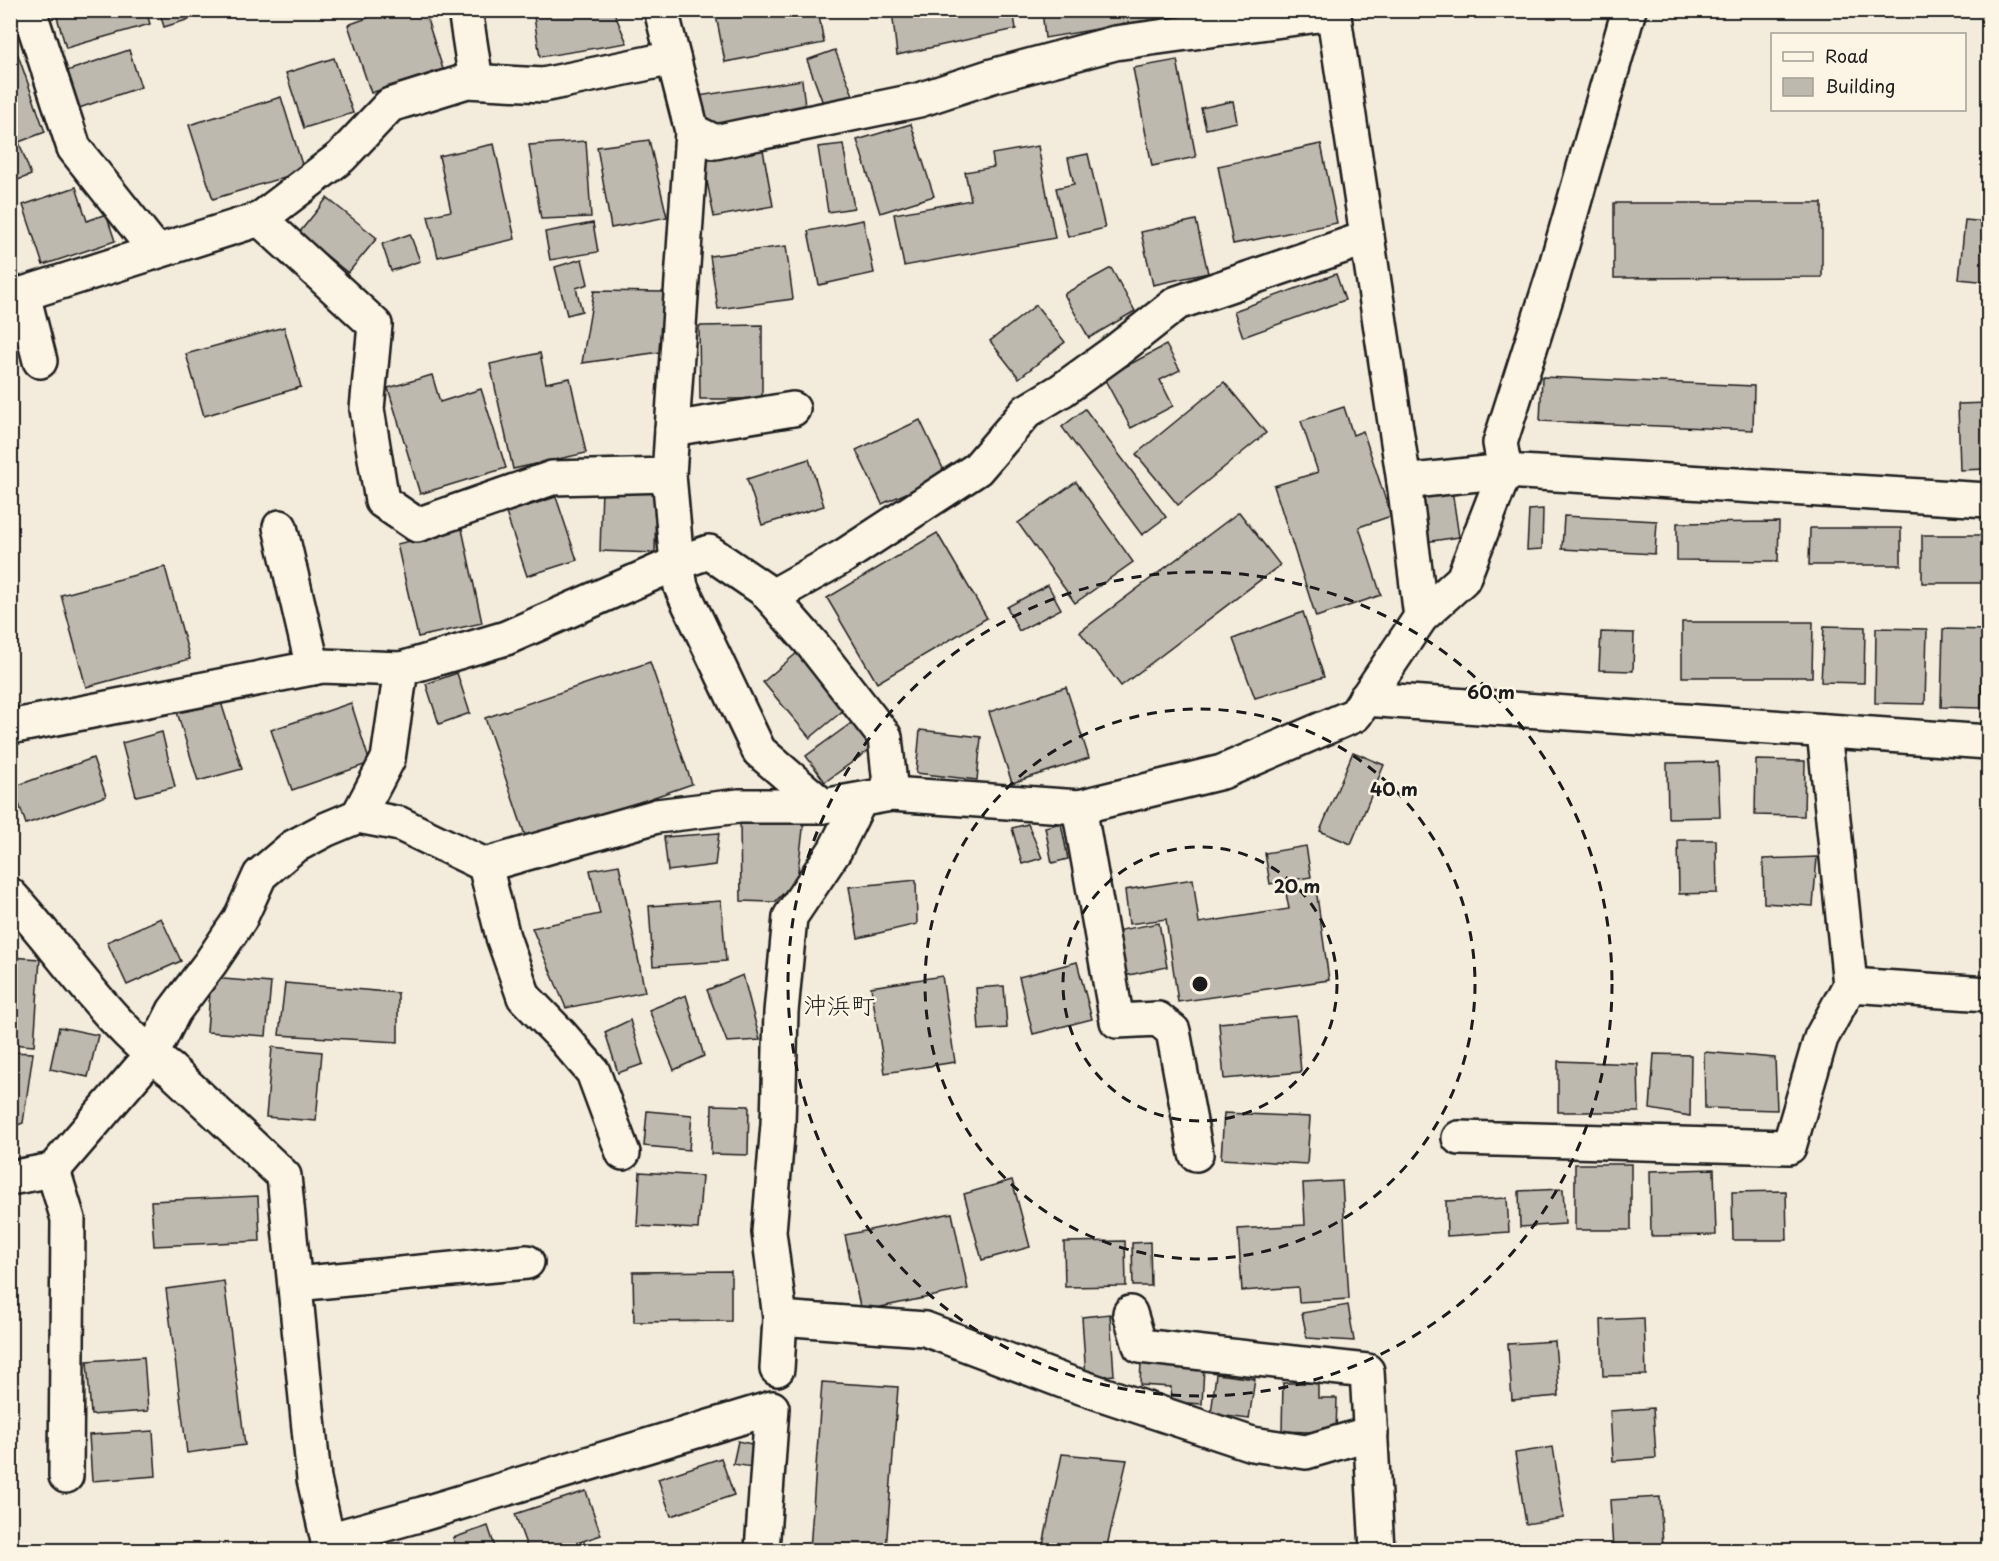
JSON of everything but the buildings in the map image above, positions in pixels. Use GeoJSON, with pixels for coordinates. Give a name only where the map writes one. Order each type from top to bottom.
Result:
{"type":"FeatureCollection","features":[{"type":"Feature","properties":{"kind":"street"},"geometry":{"type":"LineString","coordinates":[[29,10],[74,148],[156,251]]}},
{"type":"Feature","properties":{"kind":"street"},"geometry":{"type":"LineString","coordinates":[[465,10],[476,81]]}},
{"type":"Feature","properties":{"kind":"street"},"geometry":{"type":"LineString","coordinates":[[661,10],[692,132],[669,475],[681,587],[759,751],[823,806]]}},
{"type":"Feature","properties":{"kind":"street"},"geometry":{"type":"LineString","coordinates":[[10,1178],[53,1170],[152,1056],[174,1011],[240,919],[260,875],[293,847],[358,816],[400,824],[484,865],[657,816],[739,807],[823,806],[876,797],[1079,807],[1222,772],[1355,715],[1421,617],[1463,579],[1505,471],[1500,443],[1553,276],[1629,10]]}},
{"type":"Feature","properties":{"kind":"street"},"geometry":{"type":"LineString","coordinates":[[692,132],[715,142],[919,100],[992,76],[1115,43],[1333,12],[1404,482],[1421,617]]}},
{"type":"Feature","properties":{"kind":"street"},"geometry":{"type":"LineString","coordinates":[[40,361],[17,296],[260,219],[341,157],[390,105],[467,81],[543,85],[674,58]]}},
{"type":"Feature","properties":{"kind":"street"},"geometry":{"type":"LineString","coordinates":[[260,219],[375,325],[367,409],[382,501],[417,525],[552,478],[669,475]]}},
{"type":"Feature","properties":{"kind":"street"},"geometry":{"type":"LineString","coordinates":[[771,597],[844,556],[977,469],[1027,411],[1062,390],[1177,303],[1367,238]]}},
{"type":"Feature","properties":{"kind":"street"},"geometry":{"type":"LineString","coordinates":[[672,429],[793,409]]}},
{"type":"Feature","properties":{"kind":"street"},"geometry":{"type":"LineString","coordinates":[[1404,482],[1505,471],[1989,500]]}},
{"type":"Feature","properties":{"kind":"street"},"geometry":{"type":"LineString","coordinates":[[280,528],[312,669]]}},
{"type":"Feature","properties":{"kind":"street"},"geometry":{"type":"LineString","coordinates":[[10,727],[322,666],[401,669],[506,638],[677,563],[709,552],[763,589],[813,645],[885,738],[876,797],[835,850],[790,917],[781,1012],[778,1124],[769,1232],[780,1318],[777,1369]]}},
{"type":"Feature","properties":{"kind":"street"},"geometry":{"type":"LineString","coordinates":[[358,816],[388,759],[401,669]]}},
{"type":"Feature","properties":{"kind":"street"},"geometry":{"type":"LineString","coordinates":[[1365,699],[1989,742]]}},
{"type":"Feature","properties":{"kind":"street"},"geometry":{"type":"LineString","coordinates":[[1459,1138],[1789,1147],[1821,1038],[1850,985],[1824,731]]}},
{"type":"Feature","properties":{"kind":"street"},"geometry":{"type":"LineString","coordinates":[[1079,807],[1117,1021],[1158,1019],[1173,1031],[1196,1154]]}},
{"type":"Feature","properties":{"kind":"street"},"geometry":{"type":"LineString","coordinates":[[484,865],[503,937],[524,997],[560,1034],[592,1072],[623,1153]]}},
{"type":"Feature","properties":{"kind":"street"},"geometry":{"type":"LineString","coordinates":[[10,895],[104,1006],[152,1056],[171,1070],[284,1176],[314,1479],[329,1545],[422,1514],[772,1408],[762,1551]]}},
{"type":"Feature","properties":{"kind":"street"},"geometry":{"type":"LineString","coordinates":[[1850,985],[1989,994]]}},
{"type":"Feature","properties":{"kind":"street"},"geometry":{"type":"LineString","coordinates":[[53,1170],[68,1219],[66,1476]]}},
{"type":"Feature","properties":{"kind":"street"},"geometry":{"type":"LineString","coordinates":[[295,1284],[527,1262]]}},
{"type":"Feature","properties":{"kind":"street"},"geometry":{"type":"LineString","coordinates":[[1130,1313],[1140,1346],[1367,1371],[1377,1551]]}},
{"type":"Feature","properties":{"kind":"street"},"geometry":{"type":"LineString","coordinates":[[780,1318],[925,1329],[1063,1381],[1252,1444],[1306,1452],[1371,1433]]}},
{"type":"Feature","properties":{"kind":"district","name":"沖浜町"},"geometry":{"type":"Point","coordinates":[839,1004]}}]}
